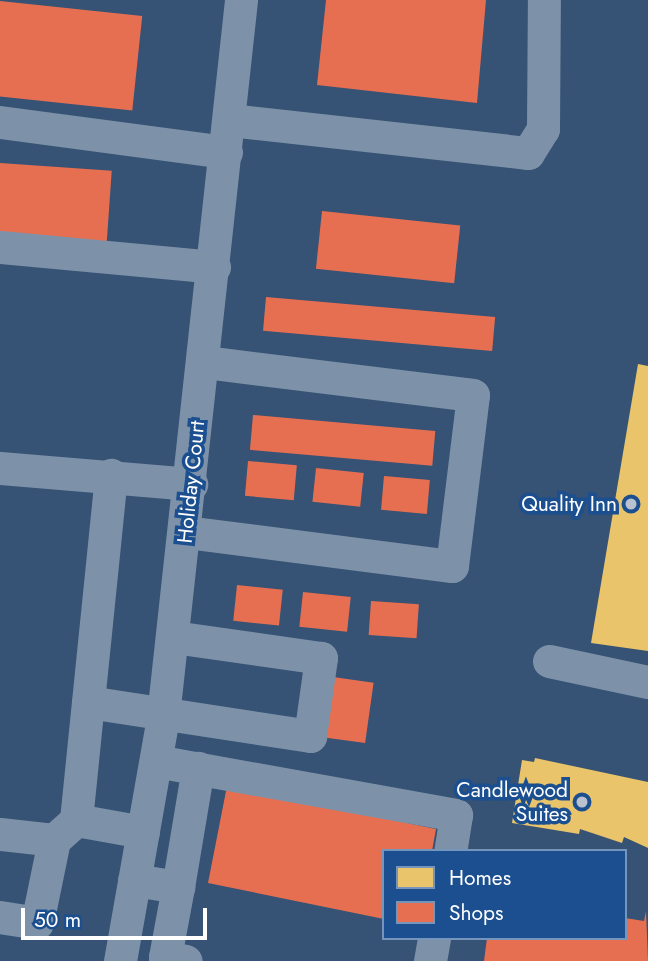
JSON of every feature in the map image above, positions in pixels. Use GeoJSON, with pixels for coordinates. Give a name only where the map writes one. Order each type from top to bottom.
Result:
{"type":"FeatureCollection","features":[{"type":"Feature","properties":{"kind":"street","name":"Holiday Court"},"geometry":{"type":"LineString","coordinates":[[120,961],[163,716],[186,532],[242,0]]}},
{"type":"Feature","properties":{"kind":"street"},"geometry":{"type":"LineString","coordinates":[[0,122],[527,153],[543,129],[544,0]]}},
{"type":"Feature","properties":{"kind":"street"},"geometry":{"type":"LineString","coordinates":[[0,247],[214,267]]}},
{"type":"Feature","properties":{"kind":"street"},"geometry":{"type":"LineString","coordinates":[[186,532],[453,566],[473,395],[204,362]]}},
{"type":"Feature","properties":{"kind":"street"},"geometry":{"type":"LineString","coordinates":[[0,468],[111,475],[191,484]]}},
{"type":"Feature","properties":{"kind":"street"},"geometry":{"type":"LineString","coordinates":[[0,917],[37,923],[65,830],[88,702],[111,475]]}},
{"type":"Feature","properties":{"kind":"street"},"geometry":{"type":"LineString","coordinates":[[88,702],[163,716],[310,736],[321,658],[173,637]]}},
{"type":"Feature","properties":{"kind":"street"},"geometry":{"type":"LineString","coordinates":[[549,661],[648,682]]}},
{"type":"Feature","properties":{"kind":"street"},"geometry":{"type":"LineString","coordinates":[[156,761],[456,815],[450,849]]}},
{"type":"Feature","properties":{"kind":"street"},"geometry":{"type":"LineString","coordinates":[[186,961],[165,957],[198,768]]}},
{"type":"Feature","properties":{"kind":"street"},"geometry":{"type":"LineString","coordinates":[[0,834],[65,830],[143,832]]}},
{"type":"Feature","properties":{"kind":"street"},"geometry":{"type":"LineString","coordinates":[[134,880],[178,887]]}},
{"type":"Feature","properties":{"kind":"street"},"geometry":{"type":"LineString","coordinates":[[430,961],[434,940]]}},
{"type":"Feature","properties":{"kind":"building: Homes","name":"Quality Inn"},"geometry":{"type":"Polygon","coordinates":[[[638,364],[648,366],[648,651],[591,643],[638,364]]]}},
{"type":"Feature","properties":{"kind":"building: Homes","name":"Candlewood Suites"},"geometry":{"type":"Polygon","coordinates":[[[535,758],[648,782],[648,848],[624,837],[622,843],[580,829],[579,834],[512,823],[522,760],[534,762],[535,758]]]}},
{"type":"Feature","properties":{"kind":"building: Shops"},"geometry":{"type":"Polygon","coordinates":[[[326,0],[486,0],[477,103],[317,85],[326,0]]]}},
{"type":"Feature","properties":{"kind":"building: Shops"},"geometry":{"type":"Polygon","coordinates":[[[0,1],[142,16],[132,110],[0,97],[0,1]]]}},
{"type":"Feature","properties":{"kind":"building: Shops"},"geometry":{"type":"Polygon","coordinates":[[[0,163],[112,171],[107,245],[0,237],[0,163]]]}},
{"type":"Feature","properties":{"kind":"building: Shops"},"geometry":{"type":"Polygon","coordinates":[[[322,211],[460,226],[454,283],[316,269],[322,211]]]}},
{"type":"Feature","properties":{"kind":"building: Shops"},"geometry":{"type":"Polygon","coordinates":[[[266,297],[495,317],[492,351],[263,331],[266,297]]]}},
{"type":"Feature","properties":{"kind":"building: Shops"},"geometry":{"type":"Polygon","coordinates":[[[253,415],[435,431],[432,466],[250,450],[253,415]]]}},
{"type":"Feature","properties":{"kind":"building: Shops"},"geometry":{"type":"Polygon","coordinates":[[[248,461],[297,465],[294,500],[245,496],[248,461]]]}},
{"type":"Feature","properties":{"kind":"building: Shops"},"geometry":{"type":"Polygon","coordinates":[[[316,468],[364,473],[360,507],[312,502],[316,468]]]}},
{"type":"Feature","properties":{"kind":"building: Shops"},"geometry":{"type":"Polygon","coordinates":[[[384,476],[430,480],[427,514],[381,510],[384,476]]]}},
{"type":"Feature","properties":{"kind":"building: Shops"},"geometry":{"type":"Polygon","coordinates":[[[237,585],[283,590],[279,626],[233,621],[237,585]]]}},
{"type":"Feature","properties":{"kind":"building: Shops"},"geometry":{"type":"Polygon","coordinates":[[[303,592],[351,597],[347,632],[299,627],[303,592]]]}},
{"type":"Feature","properties":{"kind":"building: Shops"},"geometry":{"type":"Polygon","coordinates":[[[371,601],[419,604],[417,638],[369,635],[371,601]]]}},
{"type":"Feature","properties":{"kind":"building: Shops"},"geometry":{"type":"Polygon","coordinates":[[[333,677],[374,683],[365,743],[325,737],[333,677]]]}},
{"type":"Feature","properties":{"kind":"building: Shops"},"geometry":{"type":"Polygon","coordinates":[[[227,786],[436,829],[432,849],[382,849],[382,919],[208,883],[227,786]]]}},
{"type":"Feature","properties":{"kind":"building: Shops"},"geometry":{"type":"Polygon","coordinates":[[[646,911],[648,961],[484,961],[487,940],[627,940],[627,918],[644,921],[646,911]]]}},
{"type":"Feature","properties":{"kind":"place","name":"Quality Inn"},"geometry":{"type":"Point","coordinates":[631,504]}},
{"type":"Feature","properties":{"kind":"place","name":"Candlewood Suites"},"geometry":{"type":"Point","coordinates":[582,802]}}]}
